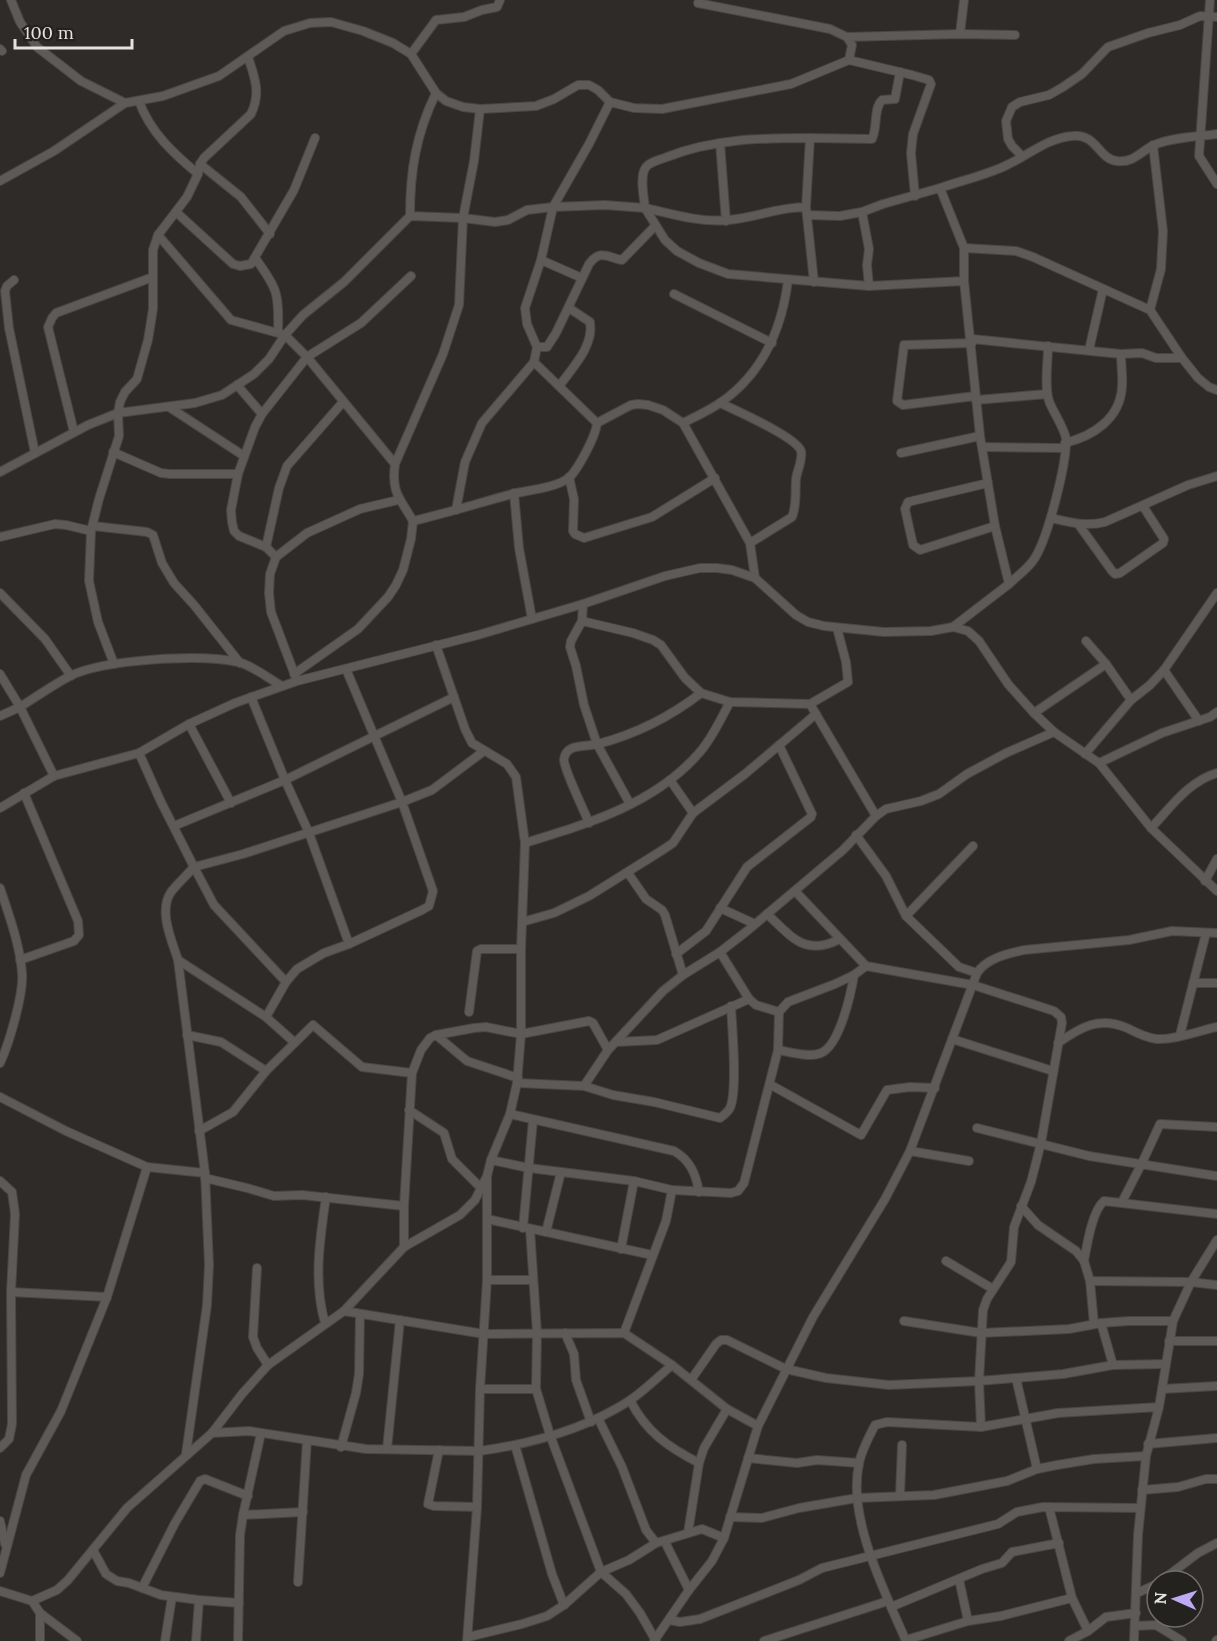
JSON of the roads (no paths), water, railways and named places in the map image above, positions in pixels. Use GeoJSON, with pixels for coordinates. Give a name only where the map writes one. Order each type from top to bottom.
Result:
{"type":"FeatureCollection","features":[{"type":"Feature","properties":{"kind":"street"},"geometry":{"type":"LineString","coordinates":[[11,0],[20,22],[37,48],[81,81],[125,103]]}},
{"type":"Feature","properties":{"kind":"street"},"geometry":{"type":"LineString","coordinates":[[411,54],[439,18],[464,17],[497,7],[500,0]]}},
{"type":"Feature","properties":{"kind":"street"},"geometry":{"type":"LineString","coordinates":[[960,34],[964,0]]}},
{"type":"Feature","properties":{"kind":"street"},"geometry":{"type":"LineString","coordinates":[[1210,0],[1213,16],[1199,156],[1217,184]]}},
{"type":"Feature","properties":{"kind":"street"},"geometry":{"type":"LineString","coordinates":[[698,3],[811,24],[847,37],[1015,35]]}},
{"type":"Feature","properties":{"kind":"street"},"geometry":{"type":"LineString","coordinates":[[1022,156],[1008,139],[1006,121],[1012,107],[1020,102],[1049,95],[1064,87],[1082,74],[1108,47],[1180,25],[1200,16],[1213,16]]}},
{"type":"Feature","properties":{"kind":"street"},"geometry":{"type":"LineString","coordinates":[[0,181],[54,151],[125,103],[174,93],[203,83],[219,76],[284,31],[310,23],[331,22],[383,39],[411,54],[436,93],[446,101],[480,109],[536,106],[578,85],[589,85],[610,102],[662,109],[791,84],[849,60],[928,80],[931,84],[912,143],[915,196]]}},
{"type":"Feature","properties":{"kind":"street"},"geometry":{"type":"LineString","coordinates":[[847,37],[852,45],[849,60]]}},
{"type":"Feature","properties":{"kind":"street"},"geometry":{"type":"LineString","coordinates":[[114,664],[98,622],[89,581],[92,529],[118,436],[118,413],[125,392],[137,379],[140,371],[153,309],[153,250],[158,235],[187,197],[198,174],[200,164],[244,121],[255,105],[257,83],[248,57]]}},
{"type":"Feature","properties":{"kind":"street"},"geometry":{"type":"LineString","coordinates":[[900,72],[895,99],[882,100],[878,105],[872,139],[767,138],[720,143],[674,154],[650,163],[643,174],[645,208],[655,226],[677,250],[699,263],[728,274],[869,286],[964,281]]}},
{"type":"Feature","properties":{"kind":"street"},"geometry":{"type":"LineString","coordinates":[[0,472],[74,432],[118,413],[195,403],[222,395],[254,374],[282,333],[344,282],[410,216],[410,184],[418,138],[422,123],[436,93]]}},
{"type":"Feature","properties":{"kind":"street"},"geometry":{"type":"LineString","coordinates":[[139,101],[151,128],[173,153],[198,174]]}},
{"type":"Feature","properties":{"kind":"street"},"geometry":{"type":"LineString","coordinates":[[456,510],[465,462],[482,423],[534,362],[537,347],[527,324],[525,308],[541,260],[553,207],[610,102]]}},
{"type":"Feature","properties":{"kind":"street"},"geometry":{"type":"LineString","coordinates":[[0,808],[54,776],[139,753],[189,724],[282,686],[358,629],[396,585],[411,539],[413,521],[398,500],[393,477],[395,464],[443,354],[459,305],[463,218],[474,161],[480,109]]}},
{"type":"Feature","properties":{"kind":"street"},"geometry":{"type":"LineString","coordinates":[[410,216],[495,222],[508,220],[527,210],[605,205],[645,208],[703,220],[726,221],[786,207],[840,216],[862,212],[988,173],[1034,148],[1072,136],[1087,137],[1107,157],[1116,161],[1128,161],[1138,157],[1153,145],[1176,139],[1217,134]]}},
{"type":"Feature","properties":{"kind":"street"},"geometry":{"type":"LineString","coordinates":[[176,212],[233,264],[245,266],[251,264],[294,190],[315,138]]}},
{"type":"Feature","properties":{"kind":"street"},"geometry":{"type":"LineString","coordinates":[[810,138],[807,211],[814,282]]}},
{"type":"Feature","properties":{"kind":"street"},"geometry":{"type":"LineString","coordinates":[[720,143],[726,221]]}},
{"type":"Feature","properties":{"kind":"street"},"geometry":{"type":"LineString","coordinates":[[1150,310],[1161,269],[1163,247],[1162,206],[1153,145]]}},
{"type":"Feature","properties":{"kind":"street"},"geometry":{"type":"LineString","coordinates":[[200,164],[241,197],[270,234]]}},
{"type":"Feature","properties":{"kind":"street"},"geometry":{"type":"LineString","coordinates":[[940,188],[964,248],[964,281],[980,436],[995,526],[1008,584]]}},
{"type":"Feature","properties":{"kind":"street"},"geometry":{"type":"LineString","coordinates":[[862,212],[869,249],[867,266],[869,286]]}},
{"type":"Feature","properties":{"kind":"street"},"geometry":{"type":"LineString","coordinates":[[537,347],[549,345],[594,256],[602,254],[622,260],[655,226]]}},
{"type":"Feature","properties":{"kind":"street"},"geometry":{"type":"LineString","coordinates":[[158,235],[231,320],[282,333],[308,357],[395,464]]}},
{"type":"Feature","properties":{"kind":"street"},"geometry":{"type":"LineString","coordinates":[[964,248],[1016,251],[1033,256],[1150,310],[1198,378],[1217,390]]}},
{"type":"Feature","properties":{"kind":"street"},"geometry":{"type":"LineString","coordinates":[[255,258],[277,291],[282,333]]}},
{"type":"Feature","properties":{"kind":"street"},"geometry":{"type":"LineString","coordinates":[[541,260],[582,278]]}},
{"type":"Feature","properties":{"kind":"street"},"geometry":{"type":"LineString","coordinates":[[276,557],[266,547],[239,536],[234,531],[231,510],[237,474],[262,414],[308,357],[361,323],[411,276]]}},
{"type":"Feature","properties":{"kind":"street"},"geometry":{"type":"LineString","coordinates":[[74,432],[48,327],[52,318],[56,314],[153,277]]}},
{"type":"Feature","properties":{"kind":"street"},"geometry":{"type":"LineString","coordinates":[[14,280],[7,286],[6,299],[15,358],[35,453]]}},
{"type":"Feature","properties":{"kind":"street"},"geometry":{"type":"LineString","coordinates":[[683,423],[720,403],[757,368],[772,343],[785,304],[788,280]]}},
{"type":"Feature","properties":{"kind":"street"},"geometry":{"type":"LineString","coordinates":[[1089,350],[1103,289]]}},
{"type":"Feature","properties":{"kind":"street"},"geometry":{"type":"LineString","coordinates":[[674,294],[772,343]]}},
{"type":"Feature","properties":{"kind":"street"},"geometry":{"type":"LineString","coordinates":[[560,385],[583,354],[590,335],[590,322],[569,308]]}},
{"type":"Feature","properties":{"kind":"street"},"geometry":{"type":"LineString","coordinates":[[1047,394],[903,405],[897,401],[904,345],[972,341],[1121,354],[1142,353],[1156,358],[1182,358]]}},
{"type":"Feature","properties":{"kind":"street"},"geometry":{"type":"LineString","coordinates":[[953,627],[1032,563],[1041,549],[1051,518],[1065,446],[1064,431],[1056,418],[1047,394],[1048,346]]}},
{"type":"Feature","properties":{"kind":"street"},"geometry":{"type":"LineString","coordinates":[[982,447],[1065,446],[1088,436],[1114,413],[1119,402],[1122,388],[1121,354]]}},
{"type":"Feature","properties":{"kind":"street"},"geometry":{"type":"LineString","coordinates":[[534,362],[597,423]]}},
{"type":"Feature","properties":{"kind":"street"},"geometry":{"type":"LineString","coordinates":[[237,385],[262,414]]}},
{"type":"Feature","properties":{"kind":"street"},"geometry":{"type":"LineString","coordinates":[[266,547],[277,495],[287,466],[343,402]]}},
{"type":"Feature","properties":{"kind":"street"},"geometry":{"type":"LineString","coordinates":[[720,403],[770,428],[795,445],[801,453],[796,475],[795,509],[792,517],[750,543]]}},
{"type":"Feature","properties":{"kind":"street"},"geometry":{"type":"LineString","coordinates":[[597,423],[631,405],[638,404],[663,410],[683,423],[750,543],[755,578]]}},
{"type":"Feature","properties":{"kind":"street"},"geometry":{"type":"LineString","coordinates":[[169,407],[244,456]]}},
{"type":"Feature","properties":{"kind":"street"},"geometry":{"type":"LineString","coordinates":[[413,521],[514,493],[545,488],[569,477],[590,444],[596,432],[597,423]]}},
{"type":"Feature","properties":{"kind":"street"},"geometry":{"type":"LineString","coordinates":[[901,453],[980,436]]}},
{"type":"Feature","properties":{"kind":"street"},"geometry":{"type":"LineString","coordinates":[[113,452],[161,473],[237,474]]}},
{"type":"Feature","properties":{"kind":"street"},"geometry":{"type":"LineString","coordinates":[[1051,518],[1079,525],[1094,525],[1217,476]]}},
{"type":"Feature","properties":{"kind":"street"},"geometry":{"type":"LineString","coordinates":[[569,477],[574,499],[573,531],[584,538],[651,517],[715,478]]}},
{"type":"Feature","properties":{"kind":"street"},"geometry":{"type":"LineString","coordinates":[[988,483],[908,502],[905,509],[913,545],[920,550],[995,526]]}},
{"type":"Feature","properties":{"kind":"street"},"geometry":{"type":"LineString","coordinates":[[514,493],[519,548],[532,619]]}},
{"type":"Feature","properties":{"kind":"street"},"geometry":{"type":"LineString","coordinates":[[295,677],[271,612],[270,574],[276,557],[307,533],[360,509],[398,500]]}},
{"type":"Feature","properties":{"kind":"street"},"geometry":{"type":"LineString","coordinates":[[1079,525],[1112,572],[1120,573],[1163,543],[1164,539],[1143,506]]}},
{"type":"Feature","properties":{"kind":"street"},"geometry":{"type":"LineString","coordinates":[[0,537],[55,524],[147,532],[153,535],[162,563],[174,583],[240,663],[282,686]]}},
{"type":"Feature","properties":{"kind":"street"},"geometry":{"type":"LineString","coordinates":[[295,677],[346,669],[532,619],[665,576],[700,568],[732,570],[755,578],[796,615],[808,622],[837,628],[904,632],[953,627],[968,631],[979,641],[1008,684],[1034,714],[1054,732],[1099,763],[1151,828],[1217,891]]}},
{"type":"Feature","properties":{"kind":"street"},"geometry":{"type":"LineString","coordinates":[[0,593],[45,639],[71,676]]}},
{"type":"Feature","properties":{"kind":"street"},"geometry":{"type":"LineString","coordinates":[[1085,754],[1131,700],[1164,670],[1217,593]]}},
{"type":"Feature","properties":{"kind":"street"},"geometry":{"type":"LineString","coordinates":[[583,604],[582,621],[570,647],[584,705],[597,744],[630,804]]}},
{"type":"Feature","properties":{"kind":"street"},"geometry":{"type":"LineString","coordinates":[[582,621],[653,640],[661,645],[681,673],[701,693],[730,702],[810,704],[848,682],[846,662],[837,628]]}},
{"type":"Feature","properties":{"kind":"street"},"geometry":{"type":"LineString","coordinates":[[1086,641],[1106,664],[1131,700]]}},
{"type":"Feature","properties":{"kind":"street"},"geometry":{"type":"LineString","coordinates":[[32,1601],[57,1590],[127,1508],[212,1433],[268,1365],[344,1311],[404,1247],[460,1215],[475,1200],[487,1176],[491,1160],[510,1114],[518,1080],[521,1034],[520,949],[525,843],[516,777],[507,764],[472,743],[436,645]]}},
{"type":"Feature","properties":{"kind":"street"},"geometry":{"type":"LineString","coordinates":[[0,716],[20,707],[71,676],[91,669],[114,664],[192,659],[240,663]]}},
{"type":"Feature","properties":{"kind":"street"},"geometry":{"type":"LineString","coordinates":[[1034,714],[1106,664]]}},
{"type":"Feature","properties":{"kind":"street"},"geometry":{"type":"LineString","coordinates":[[266,1017],[286,982],[297,969],[311,959],[422,910],[429,906],[432,899],[433,891],[402,802],[346,669]]}},
{"type":"Feature","properties":{"kind":"street"},"geometry":{"type":"LineString","coordinates":[[1164,670],[1199,721]]}},
{"type":"Feature","properties":{"kind":"street"},"geometry":{"type":"LineString","coordinates":[[0,674],[20,707],[54,776]]}},
{"type":"Feature","properties":{"kind":"street"},"geometry":{"type":"LineString","coordinates":[[589,824],[564,763],[564,757],[571,748],[597,744],[659,722],[677,712],[701,693]]}},
{"type":"Feature","properties":{"kind":"street"},"geometry":{"type":"LineString","coordinates":[[251,697],[309,833],[349,944]]}},
{"type":"Feature","properties":{"kind":"street"},"geometry":{"type":"LineString","coordinates":[[174,826],[285,780],[454,697]]}},
{"type":"Feature","properties":{"kind":"street"},"geometry":{"type":"LineString","coordinates":[[525,843],[589,824],[653,793],[700,753],[730,702]]}},
{"type":"Feature","properties":{"kind":"street"},"geometry":{"type":"LineString","coordinates":[[810,704],[876,816]]}},
{"type":"Feature","properties":{"kind":"street"},"geometry":{"type":"LineString","coordinates":[[1099,763],[1162,733],[1199,721],[1217,712]]}},
{"type":"Feature","properties":{"kind":"street"},"geometry":{"type":"LineString","coordinates":[[522,922],[555,913],[570,906],[628,873],[673,843],[693,813],[816,714]]}},
{"type":"Feature","properties":{"kind":"street"},"geometry":{"type":"LineString","coordinates":[[189,724],[231,803]]}},
{"type":"Feature","properties":{"kind":"street"},"geometry":{"type":"LineString","coordinates":[[584,1086],[608,1050],[663,991],[683,975],[720,952],[755,924],[843,850],[876,816],[886,810],[939,794],[967,774],[1006,753],[1054,732]]}},
{"type":"Feature","properties":{"kind":"street"},"geometry":{"type":"LineString","coordinates":[[676,954],[706,931],[747,867],[811,817],[812,814],[779,745]]}},
{"type":"Feature","properties":{"kind":"street"},"geometry":{"type":"LineString","coordinates":[[186,1454],[207,1305],[209,1265],[205,1176],[178,960],[165,908],[171,892],[194,867],[309,833],[432,790],[484,752]]}},
{"type":"Feature","properties":{"kind":"street"},"geometry":{"type":"LineString","coordinates":[[139,753],[213,905],[286,982]]}},
{"type":"Feature","properties":{"kind":"street"},"geometry":{"type":"LineString","coordinates":[[1151,828],[1193,784],[1217,773]]}},
{"type":"Feature","properties":{"kind":"street"},"geometry":{"type":"LineString","coordinates":[[670,780],[693,813]]}},
{"type":"Feature","properties":{"kind":"street"},"geometry":{"type":"LineString","coordinates":[[20,960],[74,941],[80,930],[24,793]]}},
{"type":"Feature","properties":{"kind":"street"},"geometry":{"type":"LineString","coordinates":[[856,835],[886,876],[906,916],[959,967],[977,973]]}},
{"type":"Feature","properties":{"kind":"street"},"geometry":{"type":"LineString","coordinates":[[906,916],[974,846]]}},
{"type":"Feature","properties":{"kind":"street"},"geometry":{"type":"LineString","coordinates":[[1205,881],[1217,859]]}},
{"type":"Feature","properties":{"kind":"street"},"geometry":{"type":"LineString","coordinates":[[628,873],[650,903],[662,910],[683,975]]}},
{"type":"Feature","properties":{"kind":"street"},"geometry":{"type":"LineString","coordinates":[[0,888],[10,918],[22,974],[22,988],[7,1048],[0,1063]]}},
{"type":"Feature","properties":{"kind":"street"},"geometry":{"type":"LineString","coordinates":[[795,891],[866,966],[973,985],[1059,1014],[1061,1017],[1062,1023],[1041,1143],[1014,1227],[1011,1262],[993,1289],[983,1310],[979,1381],[981,1427]]}},
{"type":"Feature","properties":{"kind":"street"},"geometry":{"type":"LineString","coordinates":[[720,908],[755,924]]}},
{"type":"Feature","properties":{"kind":"street"},"geometry":{"type":"LineString","coordinates":[[767,914],[790,936],[809,947],[826,946],[840,939]]}},
{"type":"Feature","properties":{"kind":"street"},"geometry":{"type":"LineString","coordinates":[[533,1120],[527,1228],[537,1333],[536,1389],[550,1436],[601,1572],[626,1594],[640,1613],[655,1641],[689,1590],[712,1561],[724,1538],[758,1426],[813,1317],[885,1199],[910,1151],[977,973],[982,966],[1024,950],[1128,940],[1172,931],[1217,933]]}},
{"type":"Feature","properties":{"kind":"street"},"geometry":{"type":"LineString","coordinates":[[1179,1035],[1206,933]]}},
{"type":"Feature","properties":{"kind":"street"},"geometry":{"type":"LineString","coordinates":[[469,1012],[477,951],[481,949],[520,949]]}},
{"type":"Feature","properties":{"kind":"street"},"geometry":{"type":"LineString","coordinates":[[720,952],[749,999],[756,1005],[779,1012]]}},
{"type":"Feature","properties":{"kind":"street"},"geometry":{"type":"LineString","coordinates":[[178,960],[266,1017],[294,1042]]}},
{"type":"Feature","properties":{"kind":"street"},"geometry":{"type":"LineString","coordinates":[[491,1160],[529,1168],[634,1181],[672,1190],[731,1193],[738,1191],[744,1184],[771,1085],[778,1050],[779,1012],[788,1002],[820,991],[854,975],[866,966]]}},
{"type":"Feature","properties":{"kind":"street"},"geometry":{"type":"LineString","coordinates":[[778,1050],[819,1054],[828,1048],[845,1015],[854,975]]}},
{"type":"Feature","properties":{"kind":"street"},"geometry":{"type":"LineString","coordinates":[[1193,983],[1217,983]]}},
{"type":"Feature","properties":{"kind":"street"},"geometry":{"type":"LineString","coordinates":[[615,1042],[657,1040],[749,999]]}},
{"type":"Feature","properties":{"kind":"street"},"geometry":{"type":"LineString","coordinates":[[436,1035],[467,1061],[518,1080],[584,1086],[613,1095],[720,1118],[730,1108],[732,1100],[734,1053],[731,1006]]}},
{"type":"Feature","properties":{"kind":"street"},"geometry":{"type":"LineString","coordinates":[[404,1247],[404,1206],[412,1073],[421,1050],[430,1038],[486,1027],[521,1034],[589,1021],[593,1023],[608,1050]]}},
{"type":"Feature","properties":{"kind":"street"},"geometry":{"type":"LineString","coordinates":[[1058,1043],[1085,1027],[1103,1022],[1111,1022],[1148,1038],[1159,1039],[1217,1027]]}},
{"type":"Feature","properties":{"kind":"street"},"geometry":{"type":"LineString","coordinates":[[199,1131],[233,1112],[267,1071],[313,1025],[362,1066],[412,1073]]}},
{"type":"Feature","properties":{"kind":"street"},"geometry":{"type":"LineString","coordinates":[[187,1035],[221,1042],[267,1071]]}},
{"type":"Feature","properties":{"kind":"street"},"geometry":{"type":"LineString","coordinates":[[952,1039],[1053,1071]]}},
{"type":"Feature","properties":{"kind":"street"},"geometry":{"type":"LineString","coordinates":[[771,1085],[861,1135],[887,1090],[910,1087],[935,1088]]}},
{"type":"Feature","properties":{"kind":"street"},"geometry":{"type":"LineString","coordinates":[[0,1097],[66,1131],[147,1167],[205,1176],[274,1196],[302,1195],[404,1206]]}},
{"type":"Feature","properties":{"kind":"street"},"geometry":{"type":"LineString","coordinates":[[409,1110],[444,1134],[452,1159],[481,1188]]}},
{"type":"Feature","properties":{"kind":"street"},"geometry":{"type":"LineString","coordinates":[[510,1114],[674,1152],[686,1159],[692,1168],[699,1192]]}},
{"type":"Feature","properties":{"kind":"street"},"geometry":{"type":"LineString","coordinates":[[1122,1202],[1160,1124],[1217,1127]]}},
{"type":"Feature","properties":{"kind":"street"},"geometry":{"type":"LineString","coordinates":[[977,1128],[1089,1156],[1217,1176]]}},
{"type":"Feature","properties":{"kind":"street"},"geometry":{"type":"LineString","coordinates":[[910,1151],[969,1161]]}},
{"type":"Feature","properties":{"kind":"street"},"geometry":{"type":"LineString","coordinates":[[0,1574],[26,1475],[61,1411],[106,1297],[147,1167]]}},
{"type":"Feature","properties":{"kind":"street"},"geometry":{"type":"LineString","coordinates":[[546,1232],[561,1172]]}},
{"type":"Feature","properties":{"kind":"street"},"geometry":{"type":"LineString","coordinates":[[487,1176],[486,1280],[477,1507],[467,1639],[546,1616],[564,1605],[601,1572],[661,1542],[702,1529],[724,1538]]}},
{"type":"Feature","properties":{"kind":"street"},"geometry":{"type":"LineString","coordinates":[[0,1181],[12,1192],[15,1201],[11,1292],[12,1424],[9,1439],[0,1448]]}},
{"type":"Feature","properties":{"kind":"street"},"geometry":{"type":"LineString","coordinates":[[621,1249],[634,1181]]}},
{"type":"Feature","properties":{"kind":"street"},"geometry":{"type":"LineString","coordinates":[[624,1333],[666,1221],[672,1190]]}},
{"type":"Feature","properties":{"kind":"street"},"geometry":{"type":"LineString","coordinates":[[325,1323],[321,1310],[319,1279],[326,1197]]}},
{"type":"Feature","properties":{"kind":"street"},"geometry":{"type":"LineString","coordinates":[[1084,1261],[1092,1227],[1100,1204],[1104,1201],[1217,1214]]}},
{"type":"Feature","properties":{"kind":"street"},"geometry":{"type":"LineString","coordinates":[[1022,1206],[1038,1225],[1076,1251],[1084,1261],[1098,1323],[1113,1365]]}},
{"type":"Feature","properties":{"kind":"street"},"geometry":{"type":"LineString","coordinates":[[487,1219],[652,1255]]}},
{"type":"Feature","properties":{"kind":"street"},"geometry":{"type":"LineString","coordinates":[[1134,1641],[1140,1508],[1146,1456],[1159,1407],[1173,1321],[1191,1282],[1217,1240]]}},
{"type":"Feature","properties":{"kind":"street"},"geometry":{"type":"LineString","coordinates":[[946,1261],[993,1289]]}},
{"type":"Feature","properties":{"kind":"street"},"geometry":{"type":"LineString","coordinates":[[257,1268],[254,1337],[257,1348],[268,1365]]}},
{"type":"Feature","properties":{"kind":"street"},"geometry":{"type":"LineString","coordinates":[[486,1280],[533,1280]]}},
{"type":"Feature","properties":{"kind":"street"},"geometry":{"type":"LineString","coordinates":[[1090,1281],[1191,1282],[1217,1285]]}},
{"type":"Feature","properties":{"kind":"street"},"geometry":{"type":"LineString","coordinates":[[11,1292],[106,1297]]}},
{"type":"Feature","properties":{"kind":"street"},"geometry":{"type":"LineString","coordinates":[[344,1311],[484,1334],[624,1333],[672,1365],[727,1408],[758,1426]]}},
{"type":"Feature","properties":{"kind":"street"},"geometry":{"type":"LineString","coordinates":[[341,1447],[359,1374],[360,1314]]}},
{"type":"Feature","properties":{"kind":"street"},"geometry":{"type":"LineString","coordinates":[[387,1449],[400,1320]]}},
{"type":"Feature","properties":{"kind":"street"},"geometry":{"type":"LineString","coordinates":[[904,1321],[981,1333],[1069,1329],[1098,1323],[1129,1321],[1173,1321]]}},
{"type":"Feature","properties":{"kind":"street"},"geometry":{"type":"LineString","coordinates":[[565,1333],[574,1354],[576,1380],[594,1420],[622,1467],[646,1530],[661,1542],[689,1590]]}},
{"type":"Feature","properties":{"kind":"street"},"geometry":{"type":"LineString","coordinates":[[691,1380],[721,1340],[727,1340],[786,1369],[826,1378],[889,1385],[1017,1378],[1081,1372],[1113,1365],[1166,1364]]}},
{"type":"Feature","properties":{"kind":"street"},"geometry":{"type":"LineString","coordinates":[[1169,1341],[1217,1341]]}},
{"type":"Feature","properties":{"kind":"street"},"geometry":{"type":"LineString","coordinates":[[212,1433],[237,1430],[341,1447],[479,1451],[550,1436],[594,1420],[630,1400],[672,1365]]}},
{"type":"Feature","properties":{"kind":"street"},"geometry":{"type":"LineString","coordinates":[[1017,1378],[1037,1469]]}},
{"type":"Feature","properties":{"kind":"street"},"geometry":{"type":"LineString","coordinates":[[1162,1389],[1217,1386]]}},
{"type":"Feature","properties":{"kind":"street"},"geometry":{"type":"LineString","coordinates":[[480,1389],[536,1389]]}},
{"type":"Feature","properties":{"kind":"street"},"geometry":{"type":"LineString","coordinates":[[630,1400],[641,1421],[655,1434],[674,1450],[699,1464]]}},
{"type":"Feature","properties":{"kind":"street"},"geometry":{"type":"LineString","coordinates":[[1072,1598],[1023,1611],[969,1621],[906,1641],[871,1557],[857,1498],[859,1463],[872,1431],[875,1425],[880,1423],[981,1427],[1058,1413],[1159,1407]]}},
{"type":"Feature","properties":{"kind":"street"},"geometry":{"type":"LineString","coordinates":[[688,1533],[699,1464],[704,1448],[727,1408]]}},
{"type":"Feature","properties":{"kind":"street"},"geometry":{"type":"LineString","coordinates":[[238,1641],[240,1535],[261,1433]]}},
{"type":"Feature","properties":{"kind":"street"},"geometry":{"type":"LineString","coordinates":[[1148,1444],[1217,1438]]}},
{"type":"Feature","properties":{"kind":"street"},"geometry":{"type":"LineString","coordinates":[[298,1582],[308,1440]]}},
{"type":"Feature","properties":{"kind":"street"},"geometry":{"type":"LineString","coordinates":[[515,1445],[552,1574],[564,1605]]}},
{"type":"Feature","properties":{"kind":"street"},"geometry":{"type":"LineString","coordinates":[[900,1495],[902,1445]]}},
{"type":"Feature","properties":{"kind":"street"},"geometry":{"type":"LineString","coordinates":[[439,1450],[428,1504],[477,1507]]}},
{"type":"Feature","properties":{"kind":"street"},"geometry":{"type":"LineString","coordinates":[[730,1517],[762,1518],[799,1508],[857,1498],[926,1496],[1007,1481],[1037,1469],[1094,1460],[1146,1456]]}},
{"type":"Feature","properties":{"kind":"street"},"geometry":{"type":"LineString","coordinates":[[748,1458],[797,1463],[817,1460],[859,1463]]}},
{"type":"Feature","properties":{"kind":"street"},"geometry":{"type":"LineString","coordinates":[[142,1588],[175,1523],[200,1481],[205,1479],[248,1496]]}},
{"type":"Feature","properties":{"kind":"street"},"geometry":{"type":"LineString","coordinates":[[1142,1490],[1178,1487],[1206,1479],[1217,1479]]}},
{"type":"Feature","properties":{"kind":"street"},"geometry":{"type":"LineString","coordinates":[[669,1620],[680,1622],[700,1619],[799,1580],[822,1568],[998,1524],[1017,1512],[1049,1507],[1140,1508]]}},
{"type":"Feature","properties":{"kind":"street"},"geometry":{"type":"LineString","coordinates":[[1049,1507],[1072,1598],[1088,1631]]}},
{"type":"Feature","properties":{"kind":"street"},"geometry":{"type":"LineString","coordinates":[[243,1515],[303,1512]]}},
{"type":"Feature","properties":{"kind":"street"},"geometry":{"type":"LineString","coordinates":[[0,1521],[6,1546]]}},
{"type":"Feature","properties":{"kind":"street"},"geometry":{"type":"LineString","coordinates":[[642,1551],[646,1530]]}},
{"type":"Feature","properties":{"kind":"street"},"geometry":{"type":"LineString","coordinates":[[764,1641],[889,1604],[959,1579],[1002,1563],[1012,1552],[1059,1543]]}},
{"type":"Feature","properties":{"kind":"street"},"geometry":{"type":"LineString","coordinates":[[1176,1569],[1198,1553],[1217,1543]]}},
{"type":"Feature","properties":{"kind":"street"},"geometry":{"type":"LineString","coordinates":[[93,1550],[110,1578],[153,1594],[239,1603]]}},
{"type":"Feature","properties":{"kind":"street"},"geometry":{"type":"LineString","coordinates":[[959,1579],[969,1621]]}},
{"type":"Feature","properties":{"kind":"street"},"geometry":{"type":"LineString","coordinates":[[1137,1593],[1145,1589]]}},
{"type":"Feature","properties":{"kind":"street"},"geometry":{"type":"LineString","coordinates":[[0,1591],[32,1601],[40,1613],[77,1641]]}},
{"type":"Feature","properties":{"kind":"street"},"geometry":{"type":"LineString","coordinates":[[165,1641],[172,1597]]}},
{"type":"Feature","properties":{"kind":"street"},"geometry":{"type":"LineString","coordinates":[[196,1641],[199,1600]]}},
{"type":"Feature","properties":{"kind":"street"},"geometry":{"type":"LineString","coordinates":[[1069,1641],[1088,1631],[1106,1617],[1136,1612]]}},
{"type":"Feature","properties":{"kind":"street"},"geometry":{"type":"LineString","coordinates":[[40,1613],[40,1641]]}},
{"type":"Feature","properties":{"kind":"street"},"geometry":{"type":"LineString","coordinates":[[1135,1626],[1156,1625],[1182,1641]]}}]}
